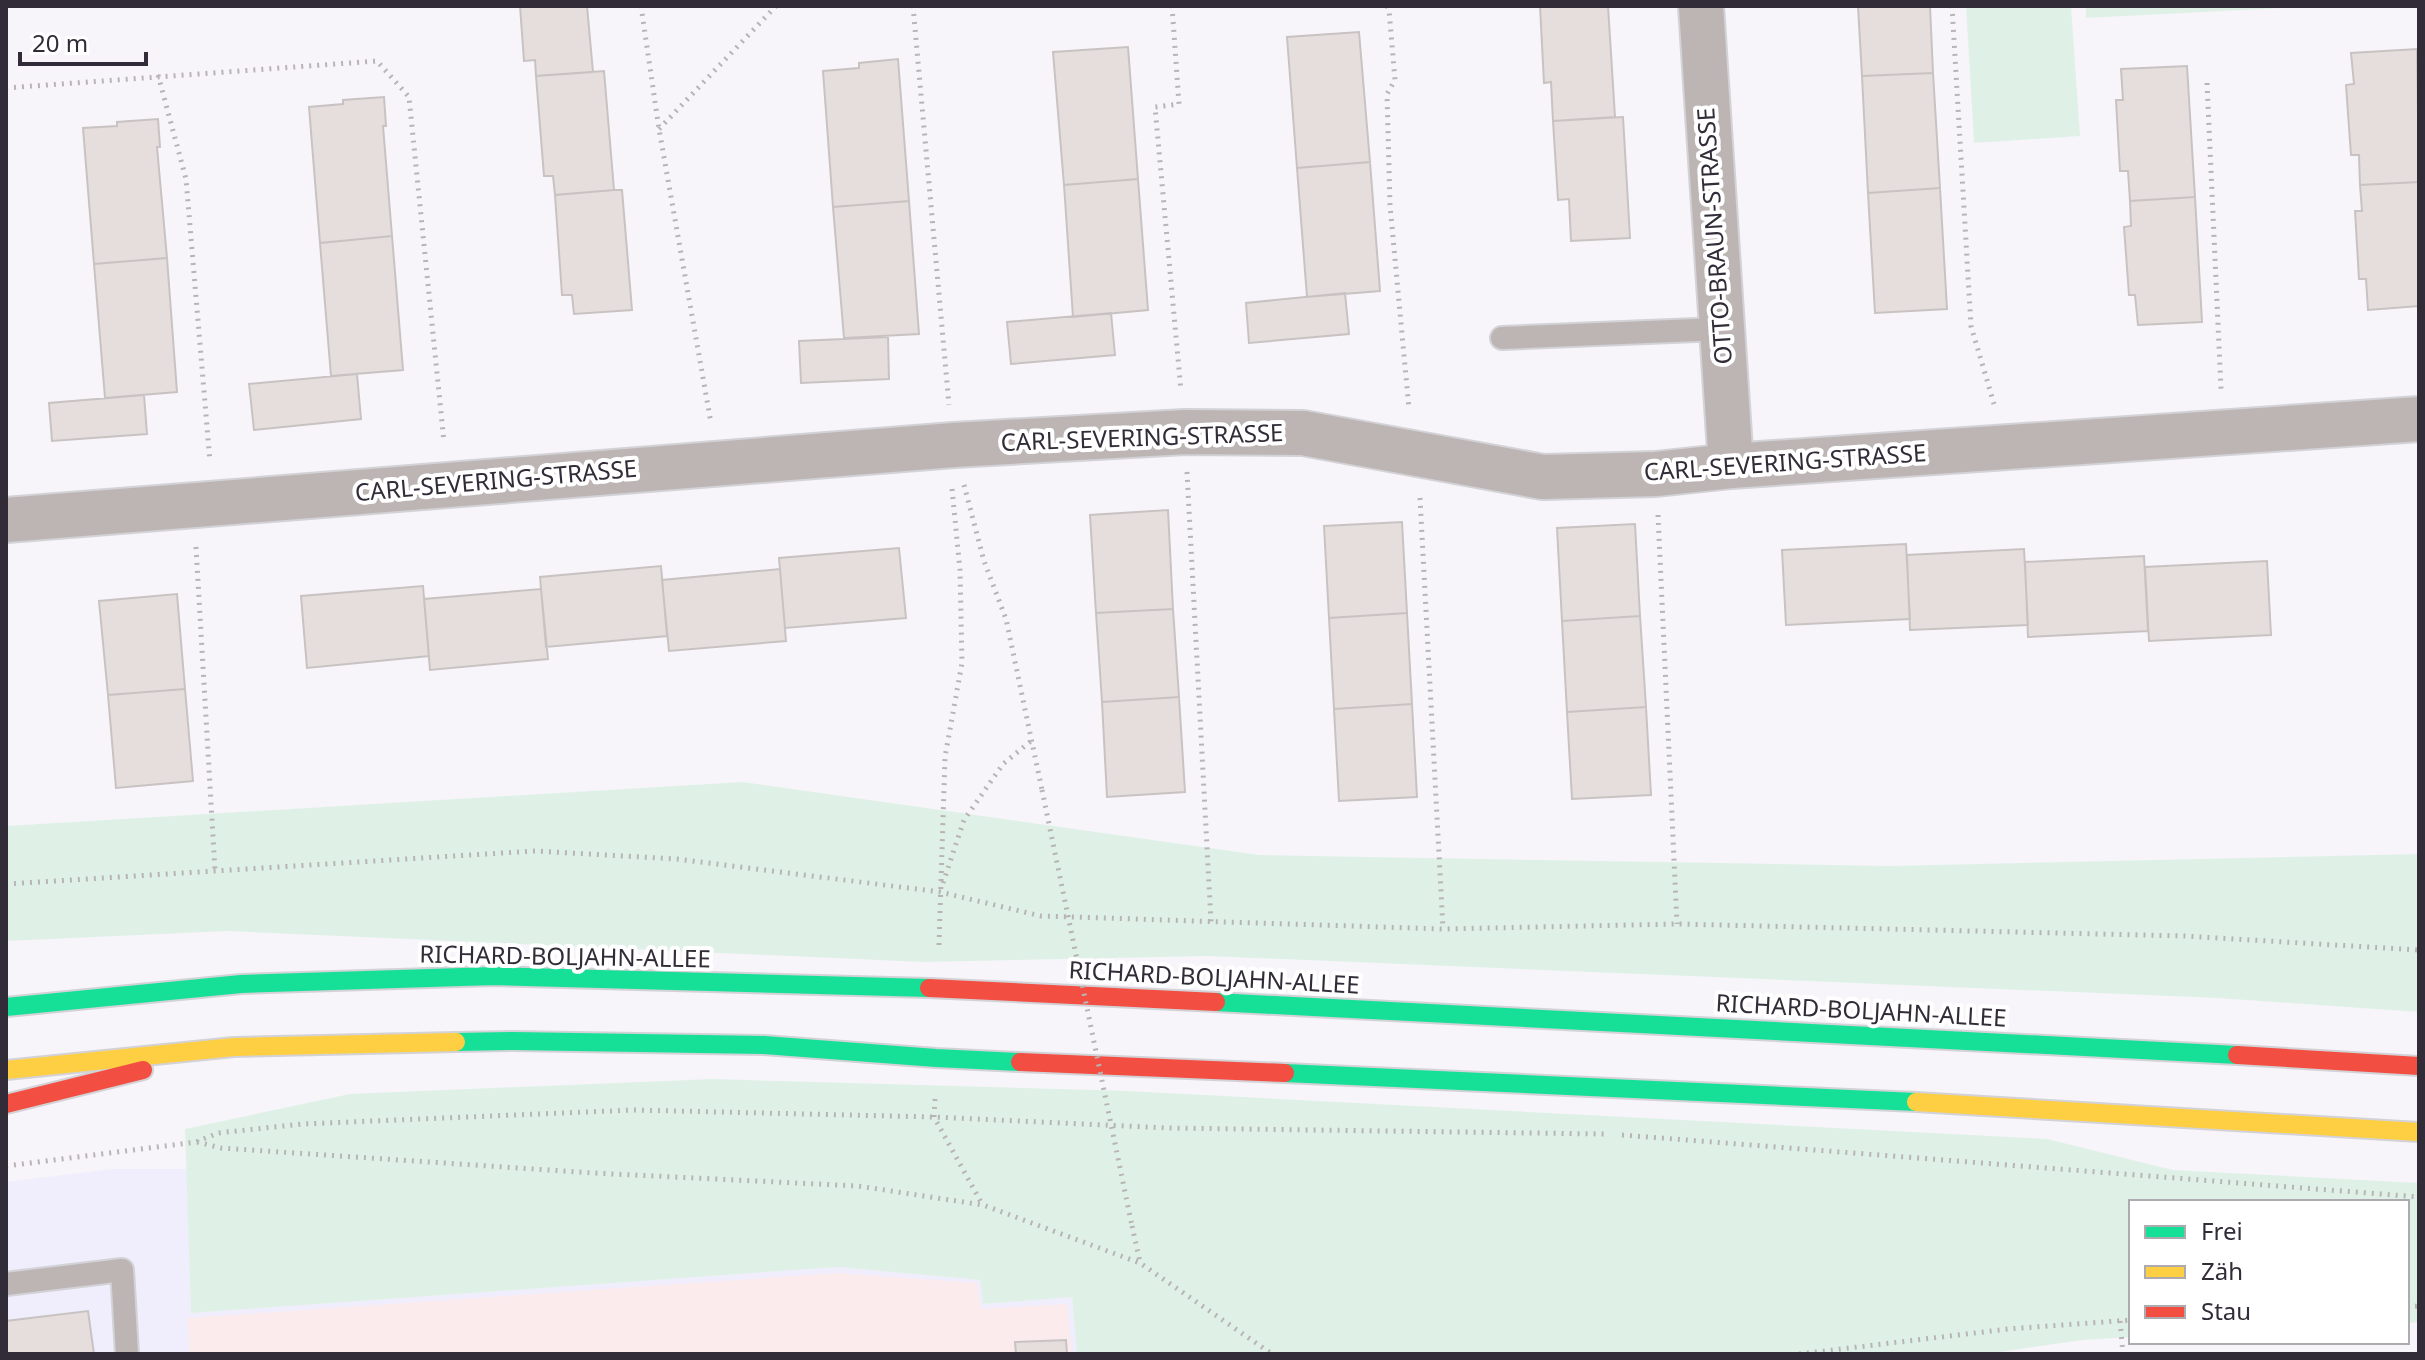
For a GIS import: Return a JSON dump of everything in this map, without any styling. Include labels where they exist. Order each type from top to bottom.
[{"type":"main road","name":"RICHARD-BOLJAHN-ALLEE","points":[[6,1007],[241,984],[494,976],[938,988],[2419,1066]]},
{"type":"main road","points":[[6,1070],[234,1047],[513,1041],[764,1045],[936,1058],[1855,1098],[2419,1132]]},
{"type":"main road","points":[[6,1104],[234,1047]]},
{"type":"street","name":"OTTO-BRAUN-STRASSE","points":[[1701,6],[1731,466]]},
{"type":"street","name":"CARL-SEVERING-STRASSE","points":[[6,520],[954,445],[1185,432],[1303,433],[1543,477],[1656,474],[1731,466],[2419,419]]},
{"type":"lane","points":[[1502,338],[1721,329]]},
{"type":"lane","points":[[6,1284],[122,1270],[127,1354]]},
{"type":"path","points":[[641,6],[659,129],[718,463]]},
{"type":"path","points":[[659,129],[776,6]]},
{"type":"path","points":[[913,6],[943,361],[954,445],[984,561],[1006,619],[1140,1263]]},
{"type":"path","points":[[1172,6],[1179,104],[1155,107],[1185,432],[1211,922]]},
{"type":"path","points":[[1387,6],[1395,80],[1387,94],[1390,205],[1413,454],[1421,506],[1443,929]]},
{"type":"path","points":[[1952,6],[1971,326],[2006,447]]},
{"type":"path","points":[[6,88],[377,61],[409,97],[448,484]]},
{"type":"path","points":[[158,75],[186,179],[210,463],[195,549],[215,871]]},
{"type":"path","points":[[2207,83],[2223,434]]},
{"type":"path","points":[[940,892],[945,757],[962,663],[960,570],[952,487],[954,445]]},
{"type":"path","points":[[1656,474],[1677,924]]},
{"type":"path","points":[[940,892],[964,820],[1003,764],[1031,741]]},
{"type":"path","points":[[6,884],[535,851],[677,859],[940,892],[1041,916],[1443,929],[1677,924],[2184,936],[2419,950]]},
{"type":"path","points":[[6,1166],[196,1142],[218,1133],[302,1124],[633,1110],[934,1117],[1168,1128],[1614,1134],[2419,1197]]},
{"type":"path","points":[[934,1117],[983,1205]]},
{"type":"path","points":[[196,1142],[221,1148],[593,1173],[858,1186],[983,1205],[1140,1263],[1272,1354]]},
{"type":"path","points":[[1799,1354],[1900,1340],[2129,1320]]},
{"type":"path","points":[[2120,1321],[2123,1354]]},
{"type":"shaded area","points":[[113,1169],[187,1169],[191,1313],[837,1267],[981,1280],[983,1304],[1072,1297],[1077,1354],[6,1354],[6,1182]]},
{"type":"shaded area","points":[[836,1273],[977,1283],[981,1309],[1067,1304],[1072,1354],[189,1354],[188,1318]]},
{"type":"green space","points":[[1966,6],[2071,6],[2080,136],[1974,143]]},
{"type":"green space","points":[[2086,6],[2325,6],[2086,18]]},
{"type":"green space","points":[[742,782],[1259,855],[1889,866],[2419,854],[2419,1012],[2217,998],[1208,956],[923,962],[228,931],[6,941],[6,826]]},
{"type":"green space","points":[[712,1079],[1128,1091],[2047,1139],[2173,1170],[2419,1183],[2419,1322],[2409,1323],[2409,1200],[2129,1200],[2129,1337],[2082,1340],[1986,1354],[1077,1354],[1072,1297],[983,1304],[980,1280],[837,1267],[191,1313],[185,1129],[350,1094]]},
{"type":"building","points":[[520,6],[587,6],[593,72],[536,76],[535,60],[524,61]]},
{"type":"building","points":[[1540,6],[1608,6],[1615,117],[1553,121],[1551,82],[1544,83]]},
{"type":"building","points":[[1858,6],[1930,6],[1933,73],[1862,76]]},
{"type":"building","points":[[1359,32],[1370,162],[1297,168],[1287,37]]},
{"type":"building","points":[[1128,47],[1138,179],[1064,185],[1053,52]]},
{"type":"building","points":[[2417,49],[2419,182],[2360,185],[2359,155],[2351,155],[2346,85],[2354,84],[2351,53]]},
{"type":"building","points":[[898,59],[909,201],[833,207],[823,71],[859,68],[859,63]]},
{"type":"building","points":[[2187,66],[2195,197],[2130,201],[2128,171],[2120,171],[2116,100],[2123,100],[2121,69]]},
{"type":"building","points":[[604,71],[614,190],[555,195],[553,176],[544,176],[536,76]]},
{"type":"building","points":[[1933,73],[1940,188],[1868,193],[1862,76]]},
{"type":"building","points":[[384,97],[386,126],[383,126],[392,236],[320,243],[309,107],[343,104],[343,100]]},
{"type":"building","points":[[1623,117],[1630,238],[1571,241],[1569,199],[1558,200],[1553,121]]},
{"type":"building","points":[[158,119],[160,147],[157,147],[167,258],[94,264],[83,128]]},
{"type":"building","points":[[1370,162],[1380,291],[1307,297],[1297,168]]},
{"type":"building","points":[[1138,179],[1148,310],[1073,317],[1064,185]]},
{"type":"building","points":[[2419,182],[2419,306],[2368,310],[2366,279],[2359,279],[2355,211],[2362,211],[2360,185]]},
{"type":"building","points":[[1940,188],[1947,309],[1875,313],[1868,193]]},
{"type":"building","points":[[622,190],[632,310],[574,314],[572,295],[562,295],[555,195]]},
{"type":"building","points":[[2195,197],[2202,322],[2138,325],[2135,295],[2129,295],[2124,227],[2131,226],[2130,201]]},
{"type":"building","points":[[909,201],[919,334],[844,338],[833,207]]},
{"type":"building","points":[[392,236],[403,370],[331,376],[320,243]]},
{"type":"building","points":[[167,258],[177,392],[105,398],[94,264]]},
{"type":"building","points":[[1345,293],[1349,334],[1249,343],[1246,303]]},
{"type":"building","points":[[1111,313],[1115,355],[1011,364],[1007,322]]},
{"type":"building","points":[[888,337],[889,379],[801,383],[799,341]]},
{"type":"building","points":[[357,374],[361,419],[254,430],[249,384]]},
{"type":"building","points":[[144,395],[147,434],[52,441],[49,403]]},
{"type":"building","points":[[1168,510],[1173,609],[1096,613],[1090,515]]},
{"type":"building","points":[[1402,522],[1407,613],[1329,618],[1324,526]]},
{"type":"building","points":[[1635,524],[1640,616],[1562,621],[1557,528]]},
{"type":"building","points":[[1906,544],[1910,619],[1786,625],[1782,550]]},
{"type":"building","points":[[899,548],[906,618],[785,628],[779,558]]},
{"type":"building","points":[[2024,549],[2028,625],[1910,630],[1907,555]]},
{"type":"building","points":[[2144,556],[2148,631],[2028,637],[2025,562]]},
{"type":"building","points":[[2267,561],[2271,635],[2149,641],[2145,567]]},
{"type":"building","points":[[661,566],[667,636],[546,647],[540,577]]},
{"type":"building","points":[[780,569],[786,641],[669,651],[662,580]]},
{"type":"building","points":[[423,586],[429,656],[307,668],[301,596]]},
{"type":"building","points":[[541,589],[548,659],[430,670],[424,599]]},
{"type":"building","points":[[177,594],[185,689],[108,695],[99,601]]},
{"type":"building","points":[[1173,609],[1179,697],[1102,702],[1096,613]]},
{"type":"building","points":[[1407,613],[1412,704],[1334,709],[1329,618]]},
{"type":"building","points":[[1640,616],[1646,707],[1567,712],[1562,621]]},
{"type":"building","points":[[185,689],[193,781],[116,788],[108,695]]},
{"type":"building","points":[[1179,697],[1185,792],[1107,797],[1102,702]]},
{"type":"building","points":[[1412,704],[1417,797],[1339,801],[1334,709]]},
{"type":"building","points":[[1646,707],[1651,795],[1572,799],[1567,712]]},
{"type":"building","points":[[88,1311],[94,1354],[6,1354],[6,1321]]},
{"type":"building","points":[[1066,1340],[1067,1354],[1016,1354],[1015,1342]]},
{"type":"traffic: fast","points":[[6,1007],[241,984],[494,976],[929,988]]},
{"type":"traffic: fast","points":[[1216,1002],[2237,1055]]},
{"type":"traffic: fast","points":[[456,1042],[764,1045],[1020,1062]]},
{"type":"traffic: fast","points":[[1285,1073],[1916,1102]]},
{"type":"traffic: slow","points":[[6,1070],[234,1047],[456,1042]]},
{"type":"traffic: slow","points":[[1916,1102],[2419,1132]]},
{"type":"traffic: jam","points":[[929,988],[1216,1002]]},
{"type":"traffic: jam","points":[[2237,1055],[2419,1066]]},
{"type":"traffic: jam","points":[[1020,1062],[1285,1073]]},
{"type":"traffic: jam","points":[[6,1104],[143,1070]]}]
